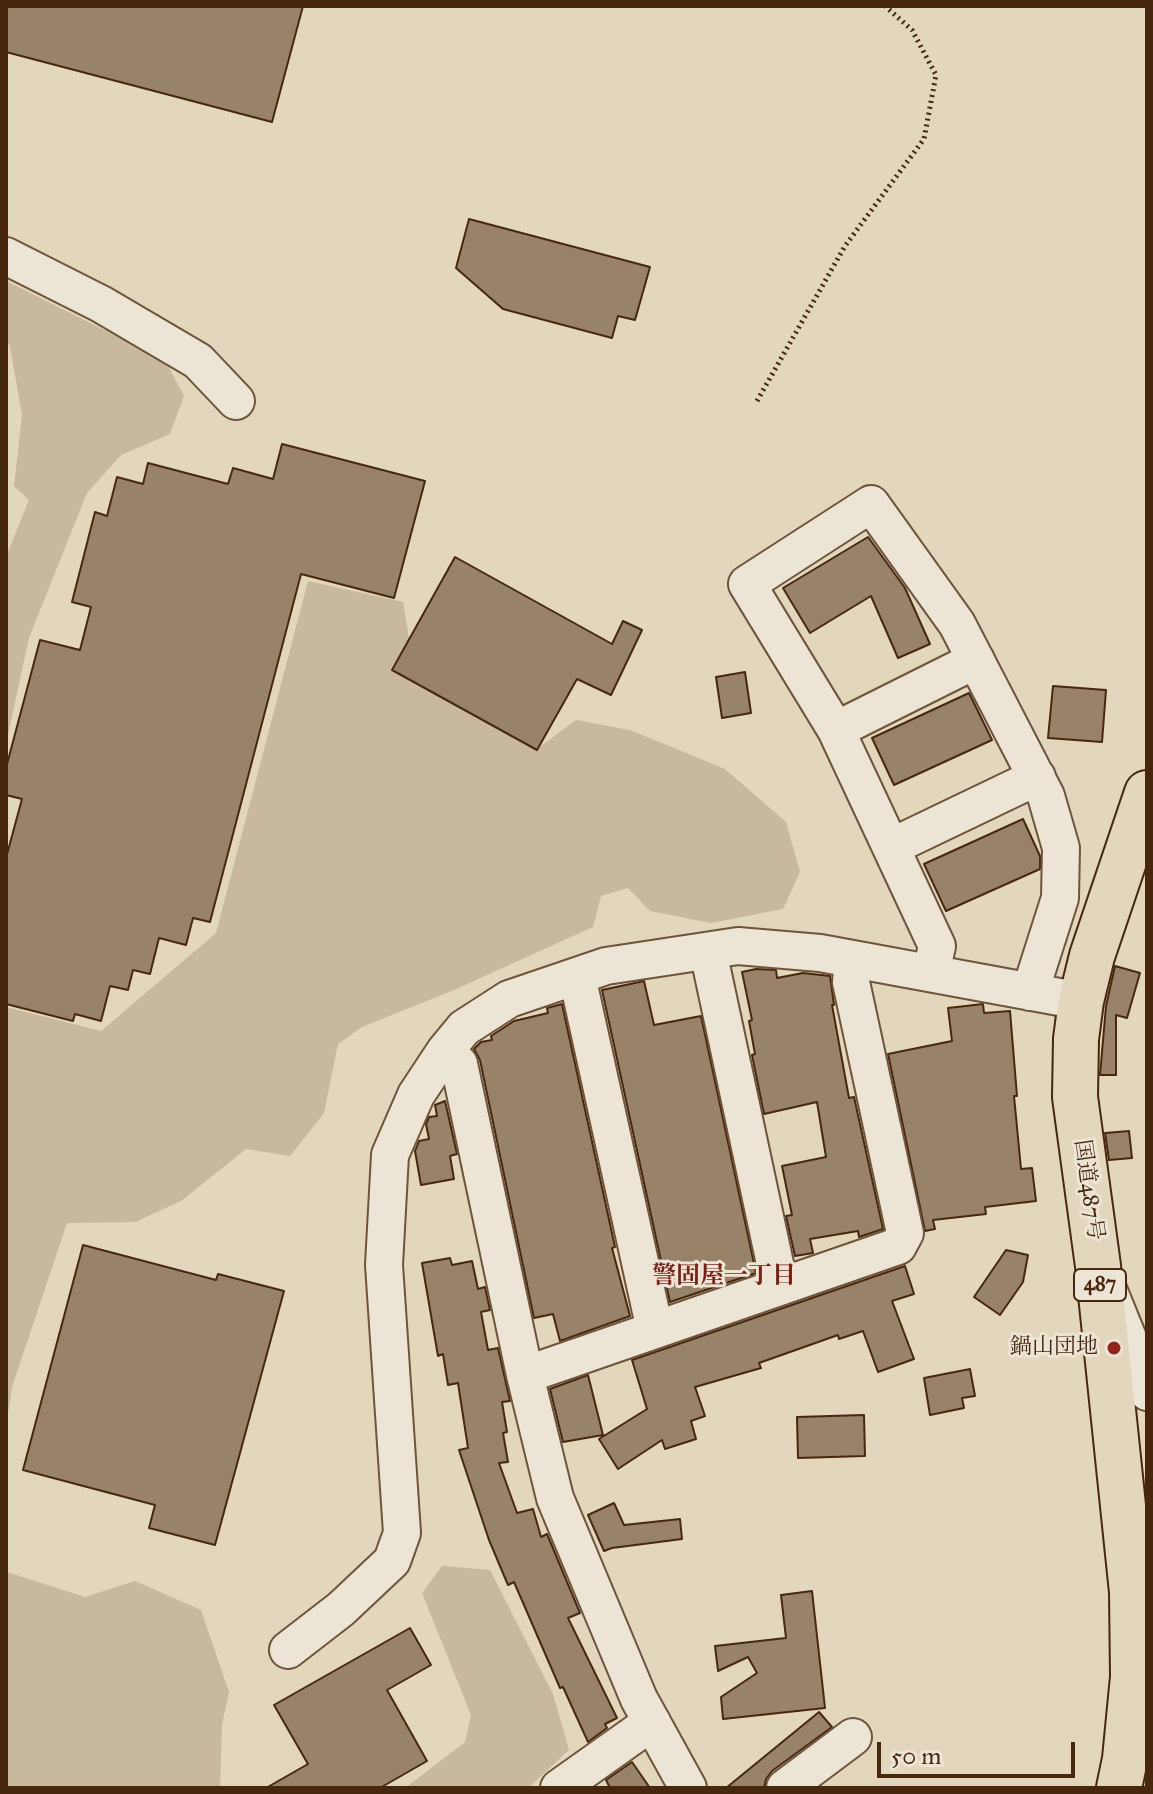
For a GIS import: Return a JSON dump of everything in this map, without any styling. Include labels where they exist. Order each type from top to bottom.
[{"type":"highway","name":"国道487号","points":[[1119,1788],[1133,1677],[1132,1592],[1098,1266],[1075,1097],[1076,1039],[1092,956],[1147,793]]},
{"type":"street","points":[[6,256],[101,304],[198,361],[236,401]]},
{"type":"street","points":[[931,973],[937,946],[836,730],[747,584],[871,504],[957,624],[1046,796],[1061,848],[1060,898],[1030,992]]},
{"type":"street","points":[[836,730],[976,660]]},
{"type":"street","points":[[891,847],[1037,777]]},
{"type":"street","points":[[288,1650],[341,1609],[392,1561],[402,1533],[384,1265],[390,1155],[416,1095],[464,1028],[509,999],[606,966],[738,946],[820,953],[1081,1001]]},
{"type":"street","points":[[708,951],[780,1287]]},
{"type":"street","points":[[525,1375],[898,1246],[905,1233],[851,982],[853,959]]},
{"type":"street","points":[[577,976],[655,1330]]},
{"type":"street","points":[[445,1051],[459,1064],[525,1375],[555,1498],[639,1699],[688,1788]]},
{"type":"street","points":[[1098,1266],[1147,1392]]},
{"type":"street","points":[[559,1788],[652,1722]]},
{"type":"street","points":[[785,1788],[853,1737]]},
{"type":"path","points":[[757,401],[845,246],[924,139],[936,75],[912,30],[885,6]]},
{"type":"shaded area","points":[[6,281],[165,360],[184,396],[170,434],[121,455],[87,493],[29,638],[6,744],[6,557],[29,500],[14,486],[22,415],[6,339]]},
{"type":"shaded area","points":[[308,581],[403,602],[417,685],[538,748],[576,720],[630,730],[725,769],[786,822],[800,872],[783,909],[711,923],[650,911],[628,888],[601,896],[593,927],[454,990],[362,1027],[338,1044],[324,1113],[290,1156],[246,1149],[181,1201],[135,1222],[67,1223],[12,1387],[6,1427],[6,1007],[101,1031],[216,933]]},
{"type":"shaded area","points":[[6,1554],[7,1572],[85,1597],[135,1581],[201,1610],[229,1692],[222,1725],[220,1788],[6,1788]]},
{"type":"shaded area","points":[[442,1566],[490,1570],[553,1694],[569,1750],[528,1788],[405,1788],[465,1742],[471,1715],[422,1593]]},
{"type":"building","points":[[6,6],[303,6],[272,122],[6,52]]},
{"type":"building","points":[[469,219],[650,267],[635,320],[618,316],[612,338],[503,309],[456,268]]},
{"type":"building","points":[[282,444],[425,481],[394,598],[301,574],[210,922],[193,918],[186,945],[159,938],[150,974],[133,970],[128,990],[110,986],[101,1021],[75,1014],[73,1021],[6,1004],[6,858],[22,799],[6,795],[6,768],[40,640],[80,650],[91,607],[72,602],[95,512],[107,516],[117,477],[143,484],[148,463],[228,484],[233,468],[273,479]]},
{"type":"building","points":[[868,537],[905,588],[930,644],[898,658],[871,596],[810,633],[783,588]]},
{"type":"building","points":[[455,557],[612,644],[623,621],[642,630],[611,695],[577,679],[537,750],[392,670]]},
{"type":"building","points":[[745,672],[751,713],[722,718],[716,677]]},
{"type":"building","points":[[1053,686],[1106,690],[1102,742],[1048,738]]},
{"type":"building","points":[[969,693],[992,740],[894,785],[872,738]]},
{"type":"building","points":[[1023,819],[1040,856],[1040,869],[946,911],[924,864]]},
{"type":"building","points":[[1115,966],[1140,973],[1127,1018],[1116,1015],[1116,1075],[1100,1075],[1106,1006]]},
{"type":"building","points":[[776,970],[777,978],[803,973],[830,976],[832,1005],[849,1098],[854,1097],[883,1229],[859,1237],[858,1231],[810,1239],[813,1253],[795,1256],[786,1216],[792,1215],[782,1166],[826,1157],[817,1102],[764,1114],[752,1055],[755,1054],[749,1021],[752,1020],[742,972]]},
{"type":"building","points":[[644,981],[654,1025],[701,1016],[756,1273],[670,1302],[602,990]]},
{"type":"building","points":[[562,1004],[615,1247],[612,1248],[630,1316],[560,1341],[553,1314],[534,1318],[480,1060],[474,1049],[481,1042],[492,1040],[491,1036],[514,1021],[548,1013],[547,1008]]},
{"type":"building","points":[[983,1004],[984,1013],[1010,1011],[1021,1169],[1032,1168],[1036,1201],[985,1207],[986,1214],[933,1220],[935,1229],[925,1231],[888,1054],[952,1041],[948,1008]]},
{"type":"building","points":[[445,1101],[457,1154],[450,1156],[454,1179],[421,1185],[415,1151],[419,1141],[429,1139],[426,1124],[429,1117],[437,1116],[435,1105]]},
{"type":"building","points":[[1129,1131],[1132,1158],[1109,1160],[1105,1133]]},
{"type":"building","points":[[83,1245],[216,1280],[218,1274],[284,1291],[215,1545],[149,1528],[155,1505],[23,1470]]},
{"type":"building","points":[[1006,1250],[1028,1255],[1023,1282],[1000,1315],[974,1297]]},
{"type":"building","points":[[450,1258],[452,1265],[472,1261],[478,1289],[485,1287],[490,1310],[481,1312],[488,1350],[498,1348],[510,1401],[502,1402],[508,1462],[499,1463],[517,1513],[533,1509],[541,1537],[547,1534],[580,1613],[568,1618],[617,1718],[605,1724],[607,1728],[588,1742],[563,1687],[560,1688],[514,1582],[508,1585],[489,1540],[459,1450],[468,1448],[458,1383],[448,1385],[443,1354],[438,1356],[422,1263]]},
{"type":"building","points":[[905,1266],[914,1294],[892,1301],[914,1359],[878,1372],[863,1331],[839,1339],[838,1335],[759,1363],[761,1368],[695,1387],[705,1416],[691,1421],[696,1439],[665,1449],[662,1440],[618,1469],[599,1439],[647,1409],[632,1360]]},
{"type":"building","points":[[970,1369],[975,1396],[962,1398],[964,1408],[930,1415],[924,1378]]},
{"type":"building","points":[[588,1375],[603,1435],[563,1442],[550,1389]]},
{"type":"building","points":[[864,1415],[865,1456],[798,1458],[797,1417]]},
{"type":"building","points":[[614,1503],[624,1525],[680,1519],[682,1539],[604,1551],[588,1515]]},
{"type":"building","points":[[812,1591],[825,1708],[723,1719],[721,1697],[757,1673],[748,1657],[718,1671],[715,1646],[786,1638],[781,1595]]},
{"type":"building","points":[[410,1628],[431,1665],[387,1690],[427,1761],[380,1788],[266,1788],[308,1764],[274,1705]]},
{"type":"building","points":[[819,1712],[832,1727],[772,1771],[764,1788],[726,1788]]},
{"type":"building","points":[[632,1762],[650,1788],[610,1788],[606,1780]]},
{"type":"place","name":"鍋山団地","points":[[1114,1348]]},
{"type":"district","name":"警固屋一丁目","points":[[724,1277]]}]
